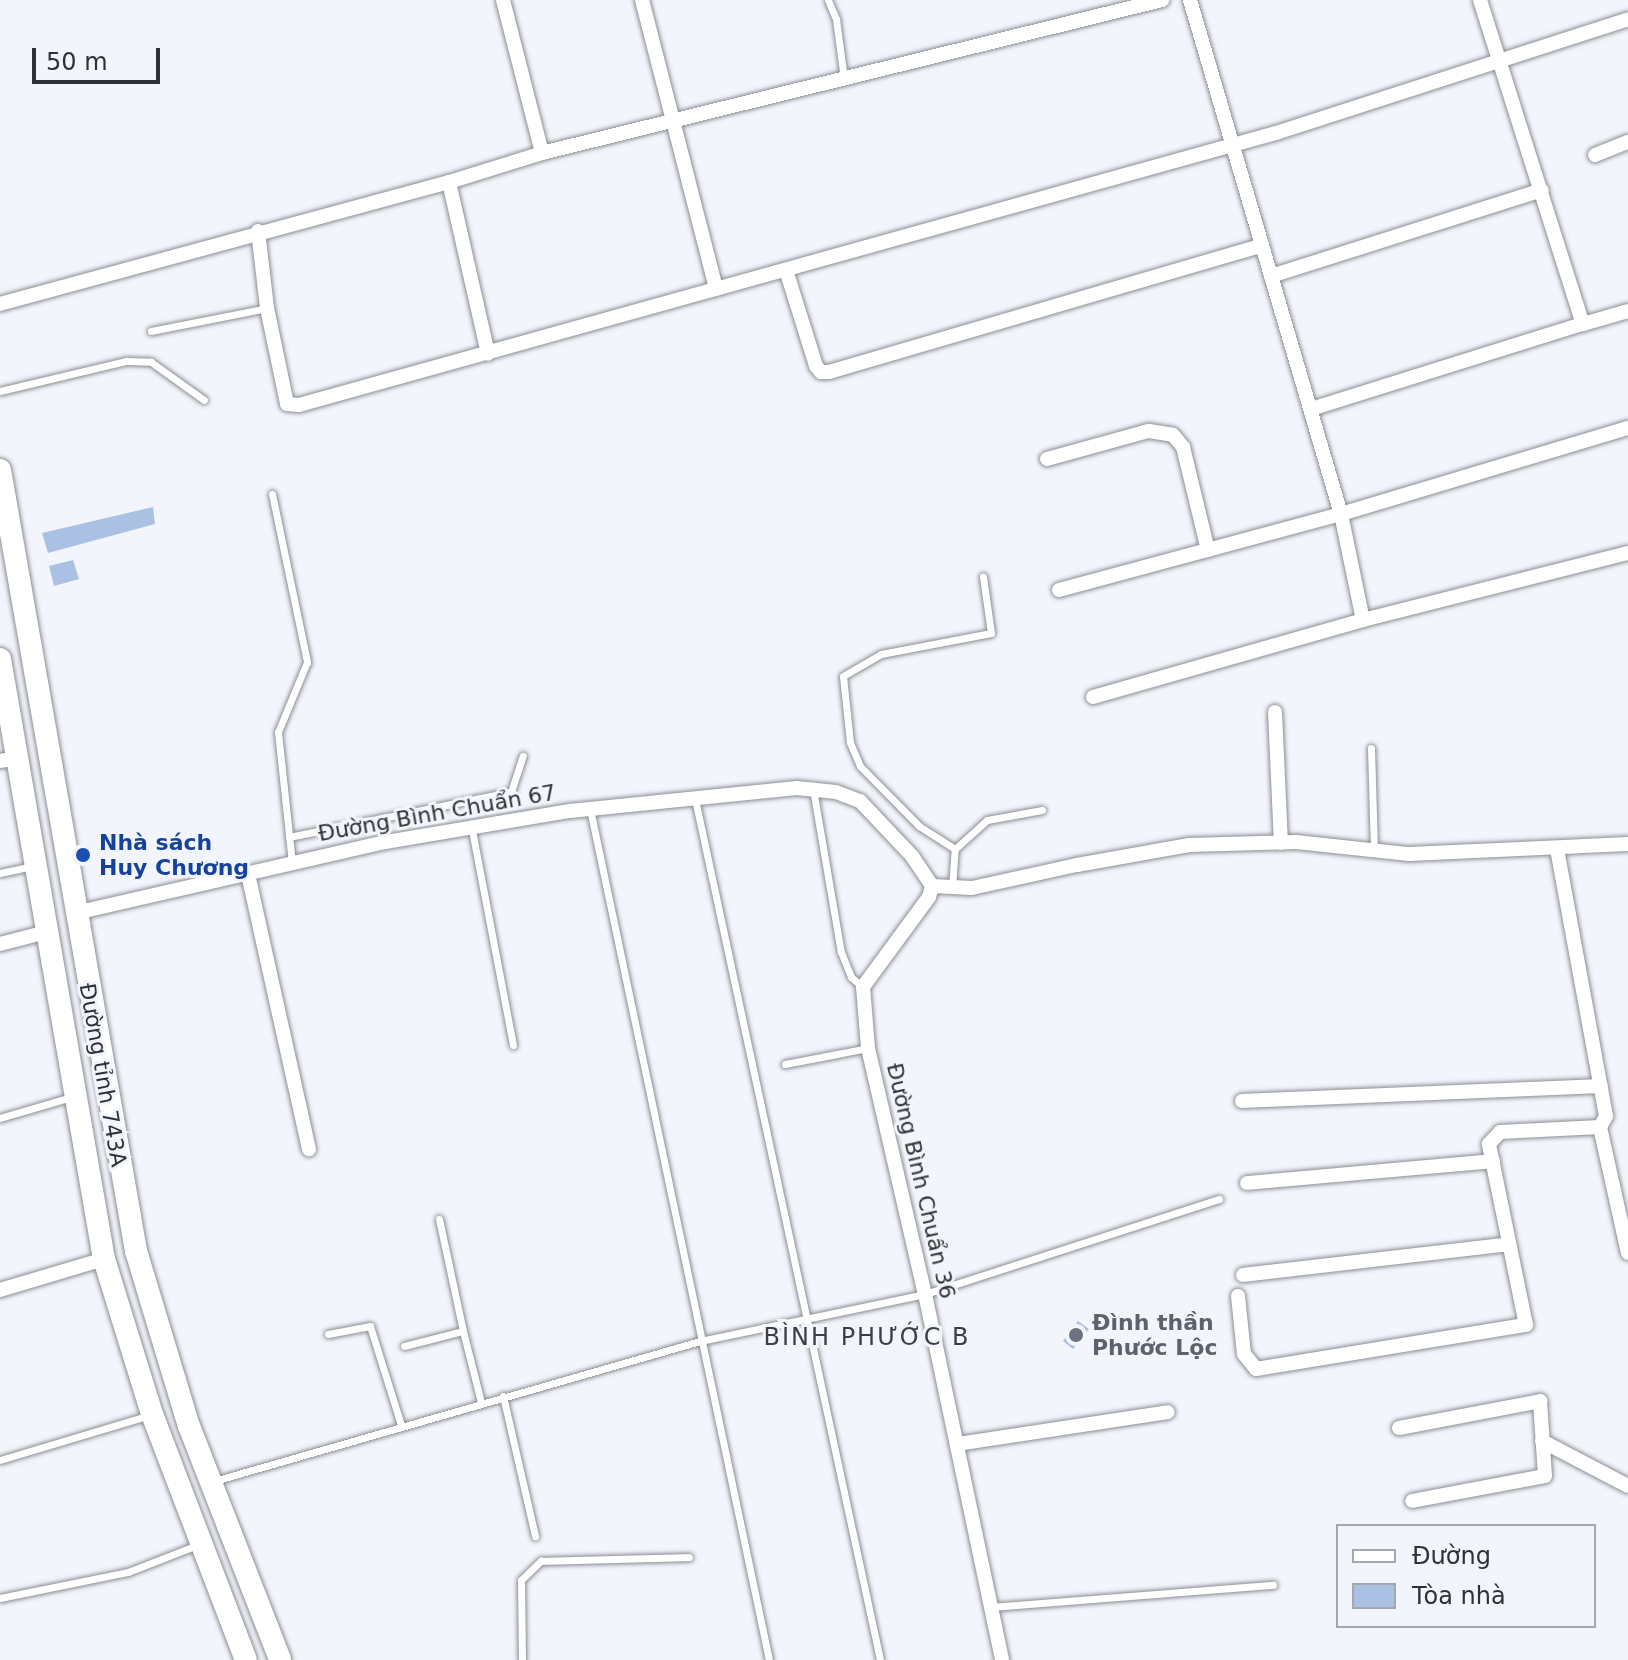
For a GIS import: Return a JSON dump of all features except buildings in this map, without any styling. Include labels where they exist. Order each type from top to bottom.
[{"type":"main road","name":"Đường tỉnh 743A","points":[[0,470],[136,1251],[165,1357],[280,1660]]},
{"type":"main road","name":"Đường tỉnh 743A","points":[[0,659],[8,760],[35,865],[104,1259],[152,1414],[246,1660]]},
{"type":"street","points":[[503,0],[542,153]]},
{"type":"street","points":[[642,0],[716,289]]},
{"type":"street","points":[[0,304],[258,231],[449,182],[542,153],[1162,0]]},
{"type":"street","points":[[1190,0],[1341,514],[1363,620]]},
{"type":"street","points":[[1480,0],[1583,324]]},
{"type":"street","points":[[258,231],[267,308],[287,404],[299,405],[1233,145],[1628,19]]},
{"type":"street","points":[[1595,155],[1628,142]]},
{"type":"street","points":[[449,182],[488,354]]},
{"type":"street","points":[[1271,276],[1542,190]]},
{"type":"street","points":[[786,270],[816,366],[821,372],[829,372],[1261,246]]},
{"type":"street","points":[[1311,409],[1611,313],[1628,311]]},
{"type":"street","points":[[1059,590],[1341,514],[1628,428]]},
{"type":"street","points":[[1047,459],[1149,431],[1173,435],[1183,447],[1208,550]]},
{"type":"street","points":[[1093,697],[1363,620],[1628,553]]},
{"type":"street","points":[[1275,712],[1281,843]]},
{"type":"street","points":[[813,789],[860,801],[912,856],[932,886],[929,897],[863,987]]},
{"type":"street","name":"Đường Bình Chuẩn 67","points":[[75,913],[386,842],[590,809],[694,797],[813,789]]},
{"type":"street","points":[[932,886],[972,888],[1189,845],[1281,843],[1409,854],[1628,844]]},
{"type":"street","points":[[1557,849],[1606,1116],[1600,1127],[1628,1253]]},
{"type":"street","points":[[248,874],[309,1149]]},
{"type":"street","points":[[0,944],[46,932]]},
{"type":"street","name":"Đường Bình Chuẩn 36","points":[[863,987],[868,1048],[925,1294],[1002,1660]]},
{"type":"street","points":[[1242,1101],[1601,1086]]},
{"type":"street","points":[[1238,1296],[1244,1354],[1256,1369],[1526,1325],[1489,1144],[1500,1132],[1600,1127]]},
{"type":"street","points":[[1247,1183],[1493,1161]]},
{"type":"street","points":[[1243,1275],[1509,1244]]},
{"type":"street","points":[[0,1290],[104,1259]]},
{"type":"street","points":[[1399,1428],[1540,1401],[1545,1476],[1412,1501]]},
{"type":"street","points":[[957,1444],[1168,1412]]},
{"type":"street","points":[[1542,1441],[1628,1486]]},
{"type":"lane","points":[[828,0],[836,19],[844,79]]},
{"type":"lane","points":[[151,331],[267,308]]},
{"type":"lane","points":[[0,391],[126,361],[151,362],[204,400]]},
{"type":"lane","points":[[272,494],[307,662],[278,732],[292,863]]},
{"type":"lane","points":[[955,849],[919,826],[860,766],[850,742],[843,676],[881,654],[991,633],[983,577]]},
{"type":"lane","points":[[1371,748],[1374,850]]},
{"type":"lane","points":[[289,837],[511,792],[523,756]]},
{"type":"lane","points":[[813,789],[841,952],[851,977],[863,987]]},
{"type":"lane","points":[[694,797],[880,1660]]},
{"type":"lane","points":[[590,809],[769,1660]]},
{"type":"lane","points":[[952,888],[955,849],[987,820],[1042,810]]},
{"type":"lane","points":[[472,830],[513,1045]]},
{"type":"lane","points":[[0,873],[35,865]]},
{"type":"lane","points":[[785,1064],[868,1048]]},
{"type":"lane","points":[[0,1118],[74,1096]]},
{"type":"lane","points":[[212,1482],[700,1341],[925,1294],[1219,1199]]},
{"type":"lane","points":[[439,1219],[481,1402]]},
{"type":"lane","points":[[328,1334],[370,1326],[401,1425]]},
{"type":"lane","points":[[404,1346],[463,1331]]},
{"type":"lane","points":[[503,1396],[535,1536]]},
{"type":"lane","points":[[0,1460],[152,1414]]},
{"type":"lane","points":[[0,1598],[128,1572],[202,1543]]},
{"type":"lane","points":[[522,1660],[521,1580],[541,1561],[689,1557]]},
{"type":"lane","points":[[991,1607],[1273,1585]]},
{"type":"place","name":"Nhà sách Huy Chương","points":[[83,855]]},
{"type":"place","name":"Đình thần Phước Lộc","points":[[1076,1335]]},
{"type":"district","name":"BÌNH PHƯỚC B","points":[[867,1338]]}]
